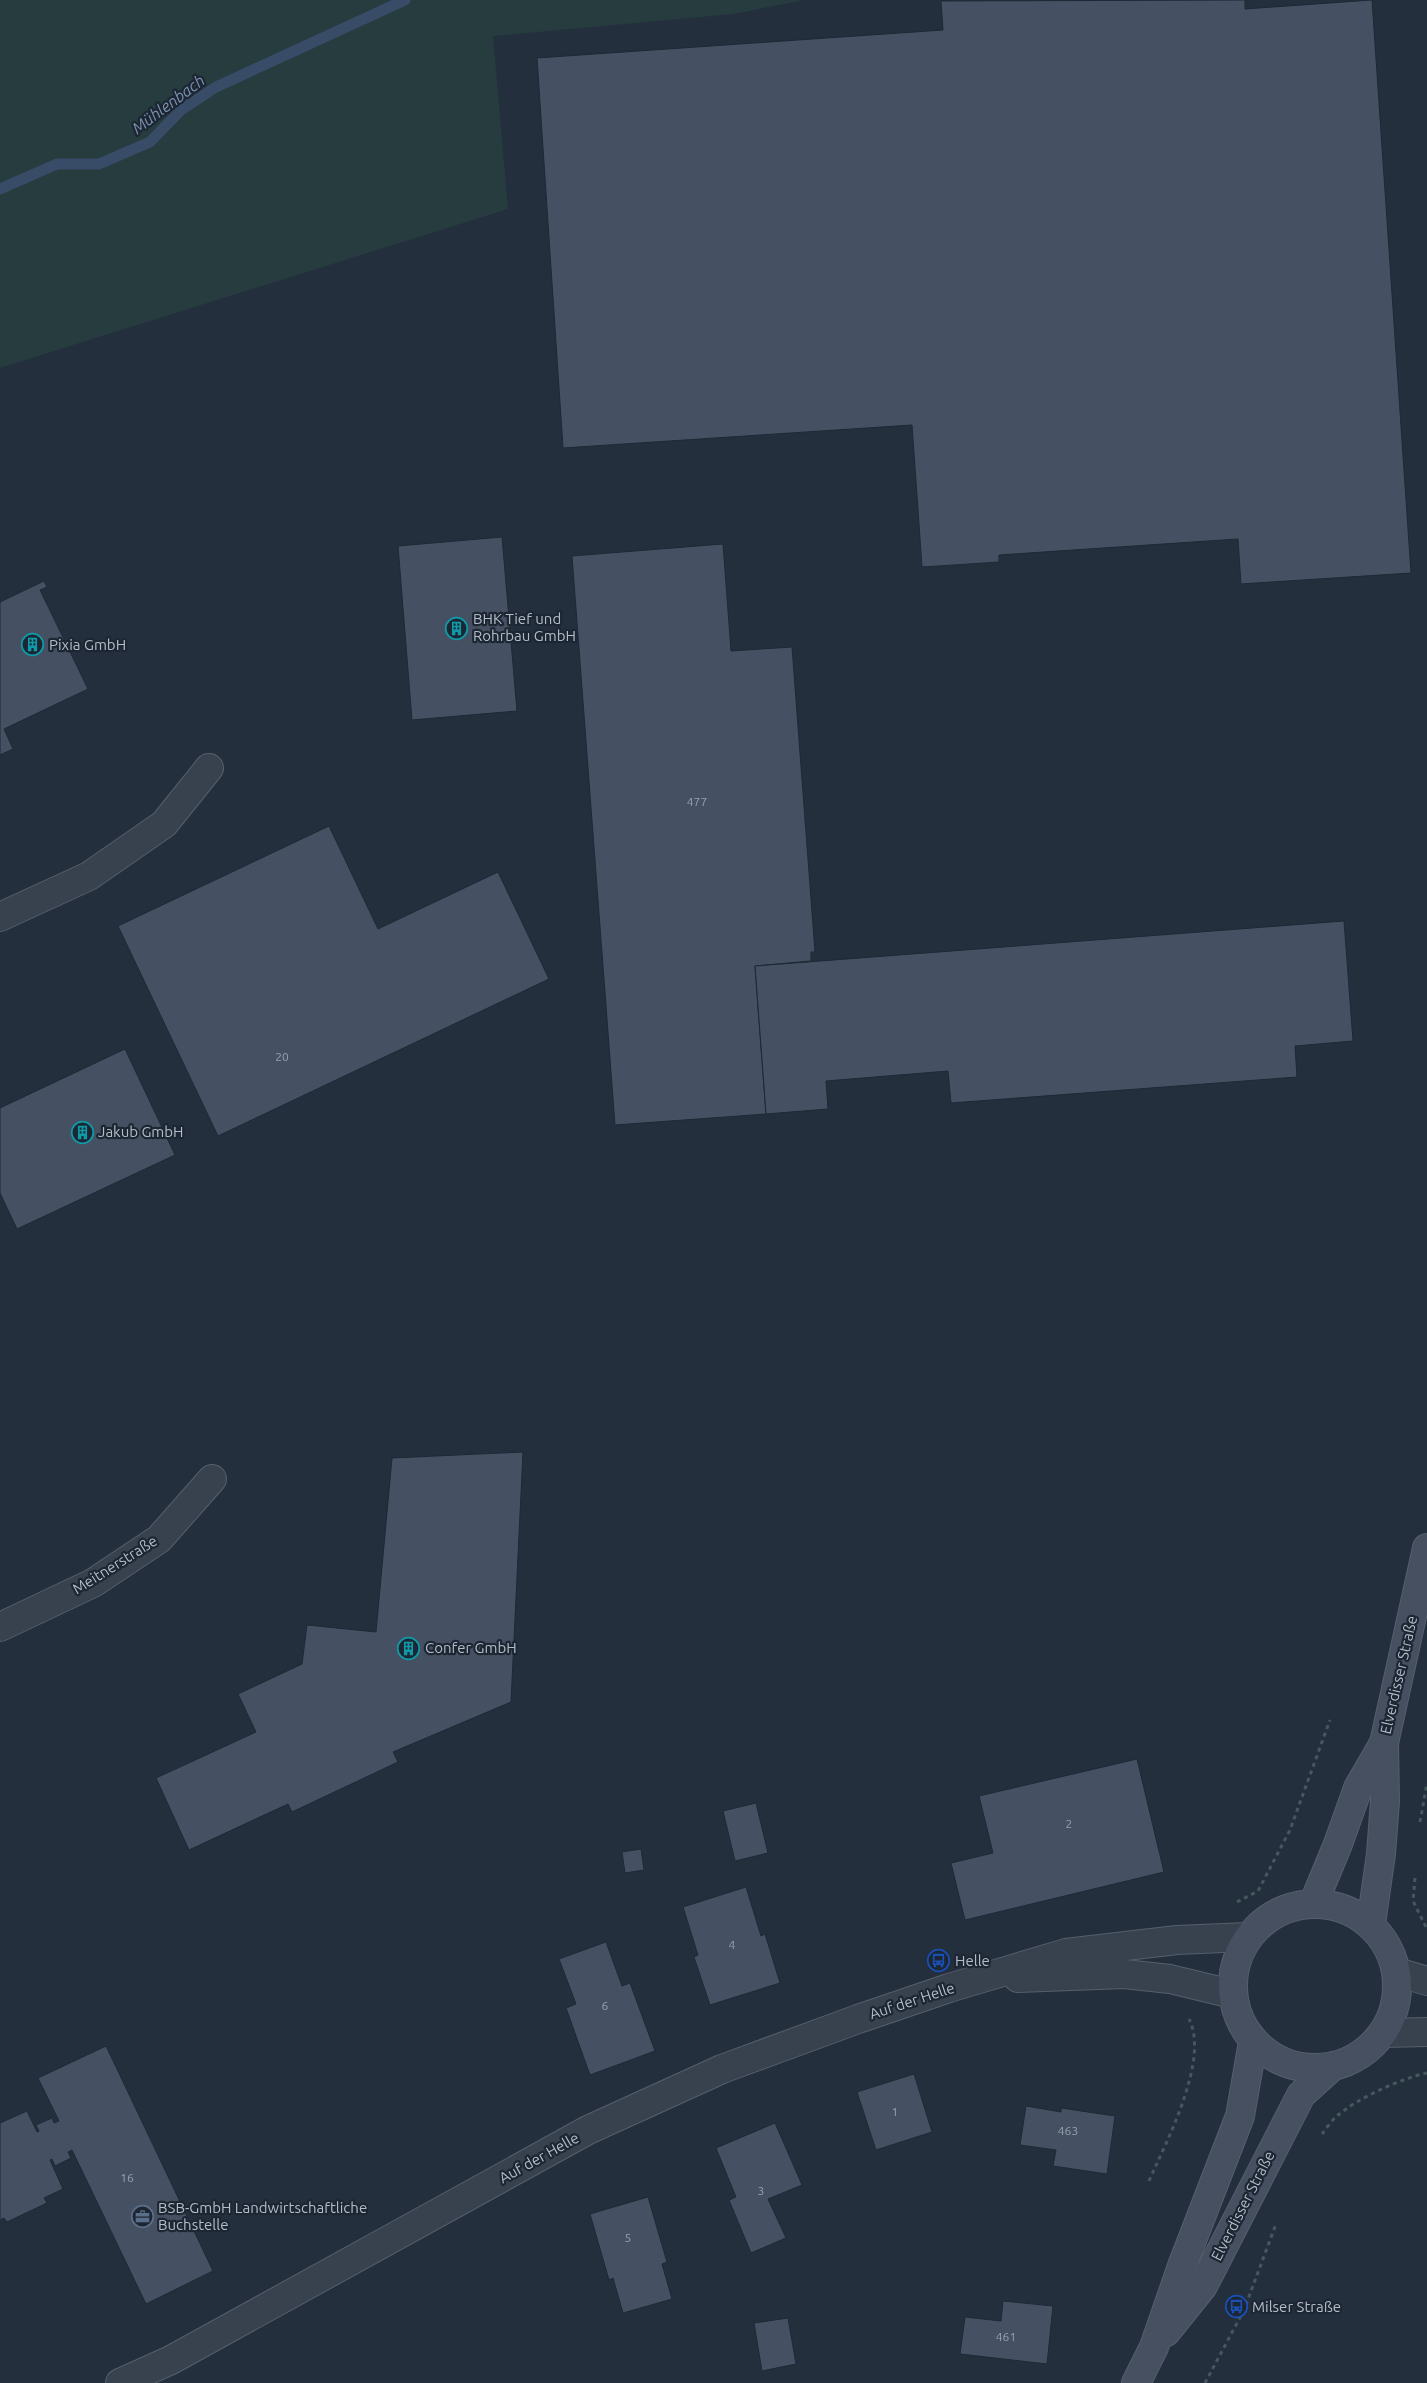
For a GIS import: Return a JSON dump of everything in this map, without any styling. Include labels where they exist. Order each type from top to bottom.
[{"type":"main road","name":"Elverdisser Straße","points":[[1371,1924],[1381,1854],[1385,1801],[1384,1743],[1427,1548]]},
{"type":"main road","name":"Elverdisser Straße","points":[[1314,1902],[1338,1844],[1358,1788],[1384,1743]]},
{"type":"main road","points":[[1314,1902],[1344,1908],[1371,1924],[1388,1945],[1397,1972],[1396,2004],[1383,2033],[1361,2055],[1333,2066],[1304,2068],[1276,2059],[1253,2042],[1239,2019],[1232,1994],[1235,1964],[1247,1937],[1265,1919],[1288,1907],[1314,1902]]},
{"type":"main road","name":"Elverdisser Straße","points":[[1136,2383],[1154,2347],[1182,2266],[1240,2116],[1253,2042]]},
{"type":"main road","name":"Elverdisser Straße","points":[[1154,2347],[1203,2286],[1301,2095],[1333,2066]]},
{"type":"street","points":[[0,917],[89,876],[164,824],[209,768]]},
{"type":"street","name":"Meitnerstraße","points":[[0,1627],[93,1583],[160,1539],[212,1479]]},
{"type":"street","name":"Auf der Helle","points":[[120,2383],[180,2356],[588,2130],[722,2070],[858,2019],[1066,1953],[1176,1940],[1247,1937]]},
{"type":"street","points":[[1397,1972],[1427,1981]]},
{"type":"street","name":"Auf der Helle","points":[[979,1980],[1124,1974],[1170,1979],[1232,1994]]},
{"type":"street","points":[[1383,2033],[1427,2032]]},
{"type":"path","points":[[1230,1905],[1258,1891],[1290,1830],[1330,1720]]},
{"type":"path","points":[[1419,1830],[1427,1783]]},
{"type":"path","points":[[1415,1876],[1413,1901],[1427,1929]]},
{"type":"path","points":[[1149,2181],[1186,2096],[1195,2056],[1194,2028],[1185,2011]]},
{"type":"path","points":[[1320,2136],[1337,2116],[1380,2090],[1410,2077],[1427,2073]]},
{"type":"path","points":[[1205,2383],[1244,2310],[1278,2218]]},
{"type":"green space","points":[[0,0],[804,0],[733,14],[493,36],[508,209],[0,368]]},
{"type":"building","points":[[1245,0],[1245,9],[1372,0],[1411,573],[1241,584],[1238,539],[999,555],[999,562],[922,567],[912,425],[563,448],[537,58],[943,30],[941,1]]},
{"type":"building","name":"BHK Tief und Rohrbau GmbH","points":[[502,537],[517,711],[412,720],[398,546]]},
{"type":"building","points":[[723,544],[731,651],[792,647],[815,952],[811,952],[811,961],[755,966],[766,1114],[615,1125],[572,556]]},
{"type":"building","name":"Pixia GmbH","points":[[44,581],[47,587],[40,590],[88,689],[4,729],[13,749],[0,755],[0,602]]},
{"type":"building","points":[[329,826],[378,929],[498,872],[549,979],[218,1136],[118,926]]},
{"type":"building","points":[[1344,921],[1353,1041],[1295,1046],[1297,1077],[951,1103],[948,1071],[826,1081],[828,1109],[766,1114],[755,966]]},
{"type":"building","name":"Jakub GmbH","points":[[125,1049],[175,1155],[17,1229],[0,1193],[0,1108]]},
{"type":"building","name":"Confer GmbH","points":[[523,1452],[511,1702],[393,1752],[398,1762],[292,1812],[288,1804],[189,1850],[156,1778],[256,1732],[238,1694],[302,1664],[307,1625],[376,1632],[392,1458]]},
{"type":"building","points":[[1137,1759],[1164,1872],[965,1920],[951,1863],[993,1853],[979,1796]]},
{"type":"building","points":[[756,1803],[768,1853],[735,1861],[723,1811]]},
{"type":"building","points":[[641,1849],[644,1870],[625,1873],[622,1852]]},
{"type":"building","points":[[746,1887],[761,1936],[765,1934],[780,1983],[710,2005],[694,1957],[698,1955],[683,1907]]},
{"type":"building","points":[[606,1942],[622,1986],[630,1983],[655,2051],[590,2075],[566,2008],[576,2004],[559,1959]]},
{"type":"building","points":[[106,2046],[213,2271],[146,2304],[72,2150],[68,2152],[71,2158],[55,2166],[52,2159],[50,2160],[63,2189],[44,2198],[47,2203],[7,2222],[4,2218],[0,2220],[0,2123],[27,2111],[37,2132],[39,2131],[36,2125],[52,2118],[54,2123],[59,2121],[38,2078]]},
{"type":"building","points":[[914,2074],[932,2132],[876,2150],[857,2092]]},
{"type":"building","points":[[1026,2106],[1061,2112],[1061,2108],[1115,2116],[1107,2174],[1053,2166],[1056,2150],[1020,2145]]},
{"type":"building","points":[[775,2123],[802,2185],[768,2199],[786,2238],[751,2253],[729,2200],[736,2197],[716,2148]]},
{"type":"building","points":[[648,2197],[667,2262],[662,2264],[672,2299],[623,2313],[613,2278],[609,2280],[590,2214]]},
{"type":"building","points":[[1003,2301],[1053,2306],[1047,2364],[960,2354],[965,2317],[1001,2321]]},
{"type":"building","points":[[788,2318],[796,2364],[762,2371],[754,2323]]},
{"type":"waterway","name":"Mühlenbach","points":[[0,189],[57,164],[99,164],[150,142],[181,110],[216,87],[405,0]]},
{"type":"place","name":"BHK Tief und Rohrbau GmbH","points":[[457,628]]},
{"type":"place","name":"Pixia GmbH","points":[[33,645]]},
{"type":"place","name":"Jakub GmbH","points":[[82,1132]]},
{"type":"place","name":"Confer GmbH","points":[[409,1648]]},
{"type":"place","name":"Helle","points":[[939,1961]]},
{"type":"place","name":"BSB-GmbH Landwirtschaftliche Buchstelle","points":[[142,2217]]},
{"type":"place","name":"Milser Straße","points":[[1236,2307]]}]
